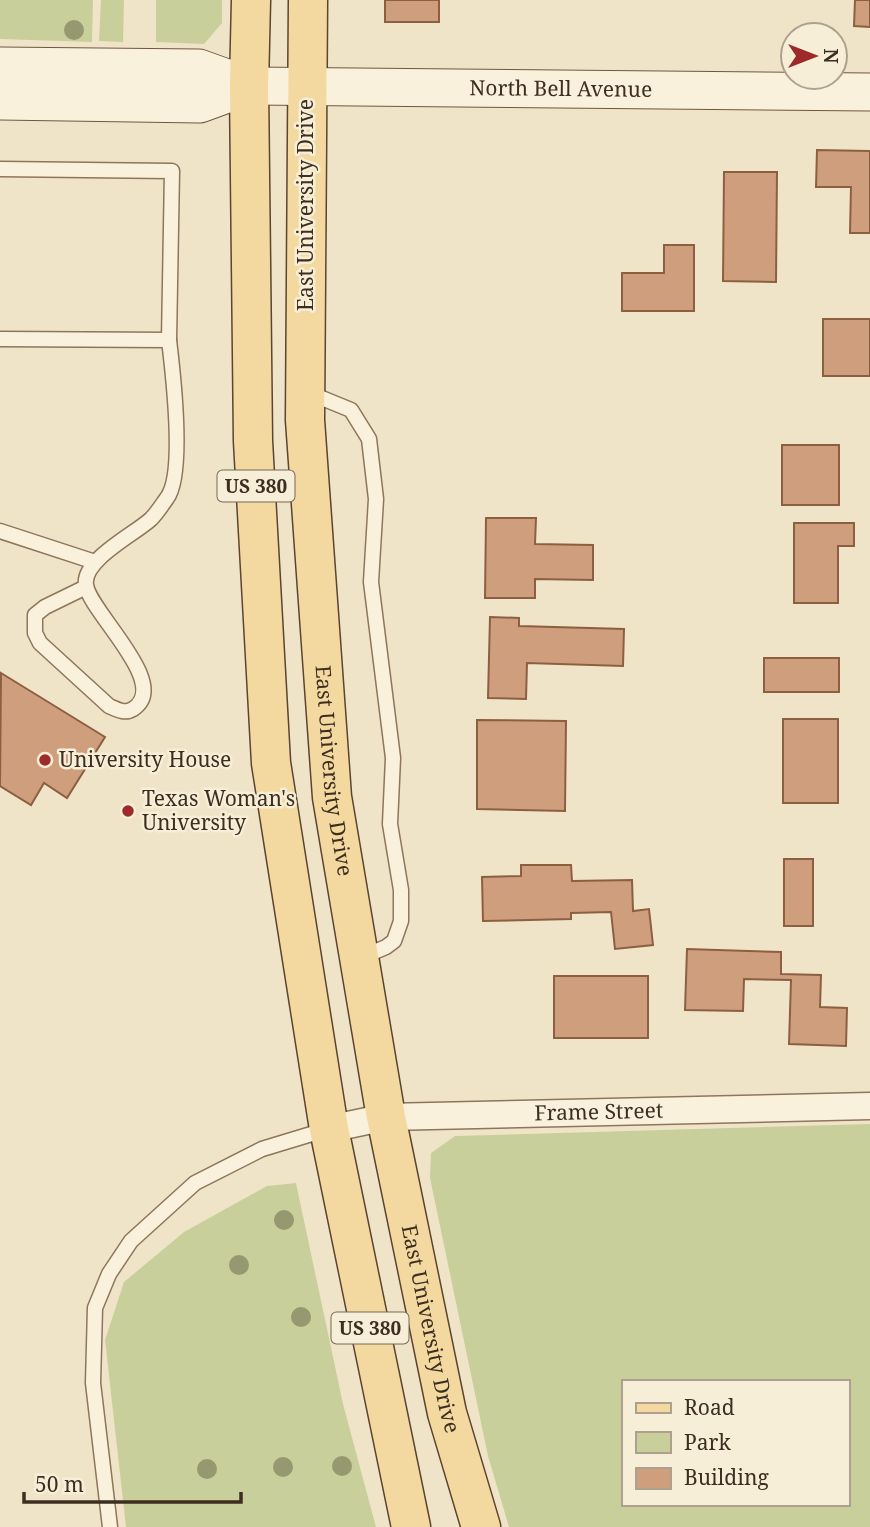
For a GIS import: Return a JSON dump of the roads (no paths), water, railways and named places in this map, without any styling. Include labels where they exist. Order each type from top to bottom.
[{"type":"main road","name":"US 380","points":[[251,0],[249,86],[253,441],[271,763],[329,1129],[411,1527]]},
{"type":"main road","name":"East University Drive","points":[[309,0],[306,433],[332,797],[386,1117],[447,1413],[481,1527]]},
{"type":"main road","name":"North Bell Avenue","points":[[0,66],[199,68],[249,86],[307,88],[870,92]]},
{"type":"main road","name":"North Bell Avenue","points":[[0,101],[200,104],[249,86]]},
{"type":"street","name":"Frame Street","points":[[329,1129],[386,1117],[870,1106]]},
{"type":"lane","points":[[0,170],[172,171],[169,340],[175,391],[175,482],[170,495],[151,518],[95,562],[86,580],[86,587],[97,609],[139,671],[144,693],[140,703],[131,711],[121,712],[109,706],[40,643],[35,633],[35,615],[45,607],[86,587]]},
{"type":"lane","points":[[0,339],[169,340]]},
{"type":"lane","points":[[305,391],[351,410],[369,439],[376,499],[372,582],[393,758],[390,824],[401,890],[401,922],[394,941],[359,958]]},
{"type":"lane","points":[[0,531],[95,562]]},
{"type":"lane","points":[[110,1527],[93,1383],[95,1308],[109,1274],[131,1241],[195,1183],[262,1149],[329,1129]]},
{"type":"place","name":"University House","points":[[45,760]]},
{"type":"place","name":"Texas Woman's University","points":[[128,811]]}]
